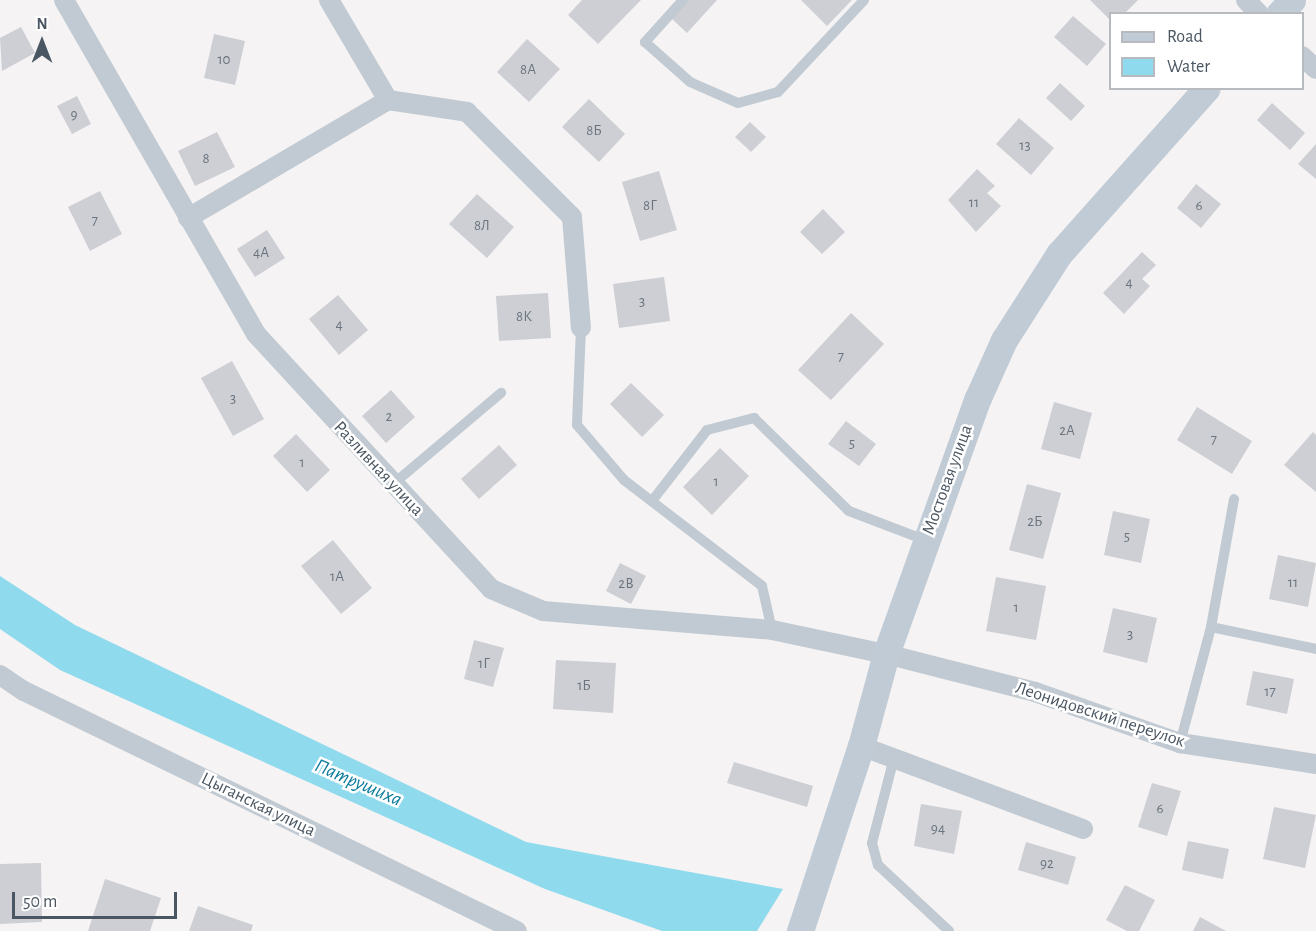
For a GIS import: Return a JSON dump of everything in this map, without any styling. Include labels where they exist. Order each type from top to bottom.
[{"type":"street","name":"Разливная улица","points":[[64,0],[256,334],[392,485],[491,589],[543,611],[772,630],[886,654]]},
{"type":"street","points":[[329,0],[388,100]]},
{"type":"street","points":[[1246,0],[1257,12]]},
{"type":"street","points":[[1281,12],[1292,0]]},
{"type":"street","points":[[1304,58],[1316,69]]},
{"type":"street","name":"Мостовая улица","points":[[800,931],[861,746],[886,654],[977,400],[1010,331],[1059,254],[1206,90]]},
{"type":"street","points":[[188,218],[388,100],[467,112],[572,217],[581,327]]},
{"type":"street","name":"Леонидовский переулок","points":[[886,654],[1035,692],[1180,743],[1316,764]]},
{"type":"street","name":"Цыганская улица","points":[[0,675],[24,691],[518,931]]},
{"type":"street","points":[[861,746],[1083,829]]},
{"type":"lane","points":[[683,0],[645,42],[690,82],[738,103],[778,92],[864,0]]},
{"type":"lane","points":[[581,327],[577,425],[624,480],[762,586],[772,630]]},
{"type":"lane","points":[[392,485],[501,393]]},
{"type":"lane","points":[[652,501],[706,430],[754,418],[849,512],[926,540]]},
{"type":"lane","points":[[1180,743],[1211,627],[1234,499]]},
{"type":"lane","points":[[1211,627],[1316,649]]},
{"type":"lane","points":[[894,758],[872,843],[878,865],[949,931]]},
{"type":"water","name":"Патрушиха","points":[[0,576],[75,625],[526,842],[783,889],[757,931],[662,931],[545,889],[60,670],[0,629]]},
{"type":"building","points":[[582,0],[641,0],[598,44],[568,15]]},
{"type":"building","points":[[688,0],[717,0],[687,33],[671,18]]},
{"type":"building","points":[[801,0],[852,0],[827,26]]},
{"type":"building","points":[[1090,0],[1138,0],[1126,12],[1109,12],[1109,19]]},
{"type":"building","points":[[1073,16],[1106,44],[1087,66],[1054,37]]},
{"type":"building","points":[[21,27],[35,53],[2,71],[0,38]]},
{"type":"building","points":[[214,34],[245,41],[235,85],[204,78]]},
{"type":"building","points":[[527,39],[560,69],[529,102],[497,72]]},
{"type":"building","points":[[1060,83],[1085,106],[1071,121],[1046,98]]},
{"type":"building","points":[[77,96],[91,124],[72,134],[57,106]]},
{"type":"building","points":[[589,99],[625,134],[599,162],[562,127]]},
{"type":"building","points":[[1272,103],[1305,133],[1290,150],[1257,120]]},
{"type":"building","points":[[1019,118],[1054,148],[1031,175],[996,144]]},
{"type":"building","points":[[750,122],[766,137],[751,152],[735,137]]},
{"type":"building","points":[[217,132],[235,167],[195,186],[178,151]]},
{"type":"building","points":[[1316,144],[1316,179],[1298,164]]},
{"type":"building","points":[[977,169],[995,186],[987,193],[1001,206],[976,232],[948,200]]},
{"type":"building","points":[[659,171],[677,230],[640,241],[622,182]]},
{"type":"building","points":[[1196,184],[1221,204],[1201,228],[1177,208]]},
{"type":"building","points":[[100,191],[122,234],[90,251],[68,207]]},
{"type":"building","points":[[477,194],[514,227],[487,258],[449,224]]},
{"type":"building","points":[[823,209],[845,232],[822,254],[800,232]]},
{"type":"building","points":[[267,230],[285,258],[255,277],[237,249]]},
{"type":"building","points":[[1142,252],[1156,265],[1142,279],[1150,286],[1124,314],[1103,293]]},
{"type":"building","points":[[664,277],[670,321],[619,328],[613,284]]},
{"type":"building","points":[[548,293],[551,338],[499,341],[496,296]]},
{"type":"building","points":[[338,295],[368,330],[339,355],[309,319]]},
{"type":"building","points":[[851,313],[884,344],[831,400],[798,370]]},
{"type":"building","points":[[232,361],[264,419],[233,436],[201,378]]},
{"type":"building","points":[[631,383],[664,415],[642,437],[610,404]]},
{"type":"building","points":[[391,390],[415,417],[386,443],[362,416]]},
{"type":"building","points":[[1054,402],[1092,413],[1080,459],[1041,449]]},
{"type":"building","points":[[1197,407],[1252,441],[1232,474],[1177,440]]},
{"type":"building","points":[[846,421],[876,444],[859,466],[828,444]]},
{"type":"building","points":[[1313,432],[1316,435],[1316,492],[1284,465]]},
{"type":"building","points":[[296,434],[330,470],[307,492],[273,456]]},
{"type":"building","points":[[499,445],[517,465],[479,499],[461,479]]},
{"type":"building","points":[[720,448],[749,476],[712,515],[683,487]]},
{"type":"building","points":[[1027,484],[1061,493],[1043,559],[1009,550]]},
{"type":"building","points":[[1113,511],[1150,519],[1141,563],[1104,555]]},
{"type":"building","points":[[333,540],[372,588],[341,614],[301,566]]},
{"type":"building","points":[[1278,555],[1316,563],[1308,607],[1269,599]]},
{"type":"building","points":[[620,563],[646,576],[631,604],[606,591]]},
{"type":"building","points":[[996,577],[1046,586],[1036,640],[986,631]]},
{"type":"building","points":[[1113,608],[1157,618],[1147,663],[1103,652]]},
{"type":"building","points":[[474,640],[504,648],[493,687],[464,679]]},
{"type":"building","points":[[556,660],[616,663],[613,713],[553,709]]},
{"type":"building","points":[[1253,671],[1294,679],[1287,714],[1246,705]]},
{"type":"building","points":[[734,762],[813,786],[807,807],[727,783]]},
{"type":"building","points":[[1152,783],[1181,791],[1167,836],[1138,827]]},
{"type":"building","points":[[921,804],[962,811],[954,854],[914,846]]},
{"type":"building","points":[[1274,807],[1316,815],[1305,868],[1263,859]]},
{"type":"building","points":[[1188,841],[1229,849],[1223,879],[1182,870]]},
{"type":"building","points":[[1026,842],[1076,857],[1068,885],[1018,870]]},
{"type":"building","points":[[41,863],[42,922],[0,924],[0,864]]},
{"type":"building","points":[[105,879],[161,898],[150,931],[88,931]]},
{"type":"building","points":[[1125,885],[1155,900],[1139,931],[1127,931],[1106,920]]},
{"type":"building","points":[[198,906],[253,925],[251,931],[189,931]]},
{"type":"building","points":[[1200,917],[1226,931],[1193,931]]}]
